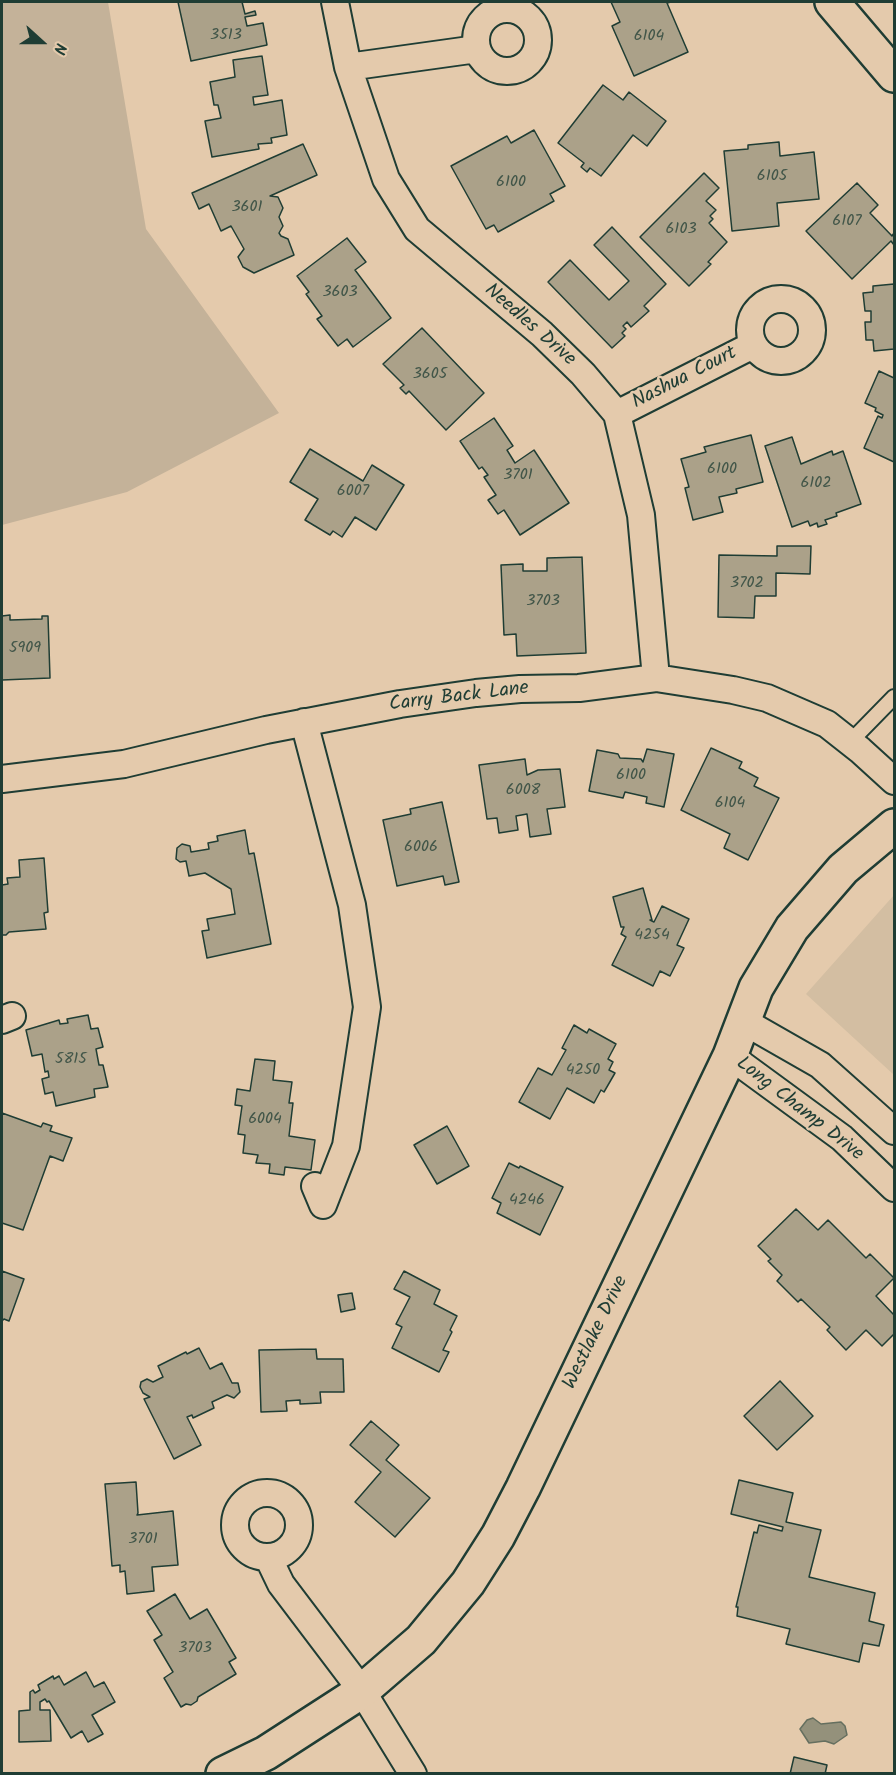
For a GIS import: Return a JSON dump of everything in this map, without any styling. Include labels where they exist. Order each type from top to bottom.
[{"type":"main road","points":[[832,2],[894,75]]},
{"type":"main road","name":"Westlake Drive","points":[[223,1773],[266,1753],[362,1691],[421,1640],[468,1583],[498,1536],[523,1488],[730,1056],[756,988],[792,928],[843,869],[894,825]]},
{"type":"street","name":"Needles Drive","points":[[335,2],[348,67],[386,179],[417,229],[542,334],[583,374],[617,414],[641,515],[656,678]]},
{"type":"street","points":[[348,67],[477,49]]},
{"type":"street","name":"Nashua Court","points":[[617,414],[753,345]]},
{"type":"street","name":"Carry Back Lane","points":[[2,779],[124,764],[304,722],[400,704],[476,693],[520,689],[579,688],[656,678],[733,690],[766,698],[827,724],[894,781]]},
{"type":"street","points":[[304,722],[352,905],[367,1007],[346,1146],[323,1205],[315,1186]]},
{"type":"street","name":"Long Champ Drive","points":[[743,1021],[820,1065],[894,1131]]},
{"type":"street","name":"Long Champ Drive","points":[[730,1056],[842,1138],[894,1188]]},
{"type":"street","points":[[268,1557],[281,1584],[362,1691],[413,1773]]},
{"type":"lane","points":[[850,742],[894,697]]},
{"type":"shaded area","points":[[2,2],[108,2],[146,229],[279,413],[127,492],[2,525]]},
{"type":"shaded area","points":[[894,895],[894,1075],[806,994]]},
{"type":"shaded area","points":[[813,1718],[821,1724],[841,1722],[845,1726],[847,1735],[834,1744],[825,1741],[809,1743],[800,1729],[807,1720]]},
{"type":"building","points":[[178,2],[242,2],[245,14],[255,11],[256,15],[245,17],[247,26],[263,23],[267,45],[191,61]]},
{"type":"building","points":[[611,2],[671,2],[667,3],[688,52],[634,76],[612,26],[620,22]]},
{"type":"building","points":[[262,56],[268,95],[253,97],[254,105],[282,100],[287,135],[271,138],[272,143],[258,144],[259,149],[212,157],[205,121],[221,118],[218,105],[214,105],[210,82],[235,77],[233,60]]},
{"type":"building","points":[[603,85],[623,100],[629,92],[666,121],[647,146],[633,135],[601,176],[590,168],[587,172],[581,167],[584,163],[558,143]]},
{"type":"building","points":[[534,130],[565,186],[550,194],[554,201],[498,232],[494,225],[486,229],[451,166],[507,136],[511,143]]},
{"type":"building","points":[[779,142],[780,156],[814,152],[819,199],[777,203],[779,226],[732,231],[724,151],[748,149],[748,145]]},
{"type":"building","points":[[303,144],[317,175],[270,196],[278,197],[283,208],[279,217],[283,226],[279,233],[288,239],[294,255],[254,273],[243,267],[238,257],[244,249],[231,226],[221,231],[209,204],[199,209],[192,193]]},
{"type":"building","points":[[704,173],[719,188],[706,201],[716,210],[710,216],[713,219],[709,223],[727,242],[708,262],[711,264],[689,286],[640,237]]},
{"type":"building","points":[[857,183],[878,205],[870,213],[892,236],[894,233],[894,245],[891,241],[852,279],[806,231]]},
{"type":"building","points":[[612,227],[666,284],[644,306],[649,311],[631,327],[627,322],[623,326],[626,329],[622,333],[625,336],[612,348],[548,282],[570,260],[609,300],[629,281],[594,245]]},
{"type":"building","points":[[347,238],[366,262],[355,270],[391,318],[353,347],[347,339],[338,346],[317,319],[322,316],[306,294],[309,292],[297,276]]},
{"type":"building","points":[[894,284],[894,349],[874,351],[873,340],[866,340],[865,322],[871,322],[871,311],[865,311],[863,293],[873,292],[873,286]]},
{"type":"building","points":[[422,328],[484,393],[446,430],[409,391],[406,394],[400,388],[404,385],[383,364]]},
{"type":"building","points":[[879,371],[894,378],[894,462],[864,448],[878,416],[882,418],[883,415],[875,411],[876,408],[865,403]]},
{"type":"building","points":[[494,418],[513,446],[507,450],[515,463],[534,450],[569,503],[520,535],[504,510],[498,514],[488,500],[496,495],[484,477],[488,475],[482,467],[479,469],[460,441]]},
{"type":"building","points":[[751,435],[763,482],[736,489],[737,493],[719,497],[723,512],[693,520],[685,488],[689,487],[681,459],[706,452],[704,447]]},
{"type":"building","points":[[792,437],[801,464],[832,451],[833,455],[843,451],[861,504],[836,513],[837,516],[825,520],[827,524],[818,527],[817,523],[810,526],[808,521],[792,527],[765,446]]},
{"type":"building","points":[[310,449],[363,481],[372,465],[404,485],[376,530],[355,517],[342,537],[333,531],[330,535],[305,520],[318,499],[290,482]]},
{"type":"building","points":[[777,546],[811,546],[810,574],[776,573],[776,596],[755,596],[754,618],[718,617],[719,555],[777,556]]},
{"type":"building","points":[[582,557],[586,653],[517,656],[516,634],[504,635],[501,565],[523,564],[523,571],[547,571],[547,558]]},
{"type":"building","points":[[10,615],[10,620],[42,619],[42,616],[48,616],[50,678],[2,680],[2,616]]},
{"type":"building","points":[[711,748],[742,762],[739,768],[758,778],[754,786],[779,798],[748,860],[724,848],[730,834],[681,810]]},
{"type":"building","points":[[647,749],[674,754],[664,807],[646,803],[647,797],[625,792],[623,798],[589,791],[597,750],[618,754],[620,758],[641,759],[643,762]]},
{"type":"building","points":[[525,759],[527,775],[538,770],[560,769],[565,807],[547,809],[551,834],[530,837],[527,814],[516,816],[518,830],[499,833],[497,818],[487,819],[479,765]]},
{"type":"building","points":[[442,802],[459,882],[445,885],[443,876],[397,886],[383,820],[411,814],[410,809]]},
{"type":"building","points":[[245,830],[249,854],[254,853],[271,944],[207,958],[202,931],[209,930],[207,919],[235,914],[231,889],[205,873],[189,876],[186,861],[180,862],[176,859],[177,848],[182,844],[190,846],[191,852],[209,849],[208,843],[218,841],[217,836]]},
{"type":"building","points":[[44,858],[48,912],[44,913],[46,929],[9,932],[2,935],[2,885],[8,884],[7,878],[20,877],[19,860]]},
{"type":"building","points":[[643,888],[652,920],[650,920],[654,922],[662,906],[689,919],[677,945],[684,948],[670,976],[660,971],[653,986],[612,965],[626,937],[621,934],[624,927],[621,927],[613,897]]},
{"type":"building","points":[[88,1015],[91,1029],[98,1028],[103,1047],[96,1049],[99,1065],[103,1065],[108,1087],[94,1089],[95,1097],[56,1106],[53,1092],[45,1094],[42,1079],[49,1077],[48,1071],[45,1072],[42,1054],[32,1056],[26,1030],[59,1020],[60,1024],[68,1023],[67,1019]]},
{"type":"building","points":[[574,1025],[587,1033],[589,1029],[616,1044],[608,1059],[613,1062],[609,1070],[615,1073],[604,1092],[601,1090],[594,1103],[567,1088],[550,1119],[519,1102],[538,1068],[552,1075],[566,1050],[562,1048]]},
{"type":"building","points":[[255,1059],[275,1061],[273,1080],[292,1082],[289,1103],[293,1103],[289,1136],[315,1140],[311,1170],[285,1167],[284,1175],[269,1173],[270,1164],[256,1163],[258,1155],[243,1153],[245,1135],[238,1134],[242,1106],[235,1105],[237,1089],[250,1091]]},
{"type":"building","points":[[2,1113],[41,1127],[43,1123],[52,1126],[50,1131],[72,1138],[63,1161],[50,1156],[23,1230],[2,1223]]},
{"type":"building","points":[[447,1126],[469,1166],[437,1184],[414,1145]]},
{"type":"building","points":[[509,1163],[563,1187],[540,1235],[497,1213],[501,1203],[492,1198]]},
{"type":"building","points":[[796,1209],[818,1230],[828,1220],[866,1258],[870,1254],[894,1278],[876,1296],[894,1315],[894,1334],[882,1346],[866,1330],[846,1350],[827,1330],[830,1327],[801,1299],[798,1302],[777,1281],[782,1275],[768,1261],[771,1259],[758,1246]]},
{"type":"building","points":[[2,1271],[24,1279],[9,1321],[4,1319],[2,1321]]},
{"type":"building","points":[[404,1271],[440,1290],[434,1304],[457,1316],[443,1350],[449,1352],[439,1372],[392,1348],[402,1327],[396,1324],[410,1297],[394,1289]]},
{"type":"building","points":[[352,1293],[355,1309],[341,1312],[338,1295]]},
{"type":"building","points":[[199,1348],[210,1369],[222,1363],[232,1383],[238,1383],[240,1392],[234,1398],[227,1395],[212,1402],[214,1408],[193,1418],[192,1415],[187,1417],[201,1445],[174,1459],[144,1399],[150,1397],[143,1393],[140,1387],[141,1382],[147,1379],[153,1382],[163,1377],[158,1366]]},
{"type":"building","points":[[316,1349],[317,1359],[343,1359],[344,1392],[320,1392],[321,1403],[300,1404],[300,1400],[286,1401],[287,1411],[261,1412],[259,1350]]},
{"type":"building","points":[[780,1381],[813,1416],[777,1450],[744,1416]]},
{"type":"building","points":[[371,1421],[399,1445],[386,1460],[430,1498],[395,1537],[355,1502],[381,1472],[350,1445]]},
{"type":"building","points":[[739,1480],[793,1493],[786,1522],[821,1530],[809,1577],[875,1593],[869,1621],[884,1625],[879,1646],[863,1643],[859,1662],[786,1644],[790,1629],[737,1616],[738,1607],[736,1607],[754,1532],[757,1533],[759,1525],[782,1531],[783,1527],[731,1514]]},
{"type":"building","points":[[136,1482],[137,1515],[173,1511],[178,1565],[152,1567],[154,1591],[127,1594],[125,1571],[120,1572],[120,1565],[112,1566],[105,1484]]},
{"type":"building","points":[[175,1594],[190,1619],[207,1609],[236,1658],[229,1662],[236,1674],[198,1697],[197,1701],[191,1705],[186,1704],[181,1707],[164,1678],[173,1672],[154,1640],[162,1635],[147,1611]]},
{"type":"building","points":[[86,1672],[94,1687],[104,1682],[115,1702],[92,1715],[103,1734],[88,1742],[82,1731],[71,1738],[49,1701],[45,1699],[40,1702],[40,1710],[50,1710],[51,1741],[19,1742],[19,1711],[30,1710],[30,1692],[33,1690],[35,1693],[40,1690],[38,1685],[53,1676],[54,1679],[59,1676],[64,1685]]},
{"type":"building","points":[[794,1757],[827,1765],[825,1774],[790,1774]]}]
